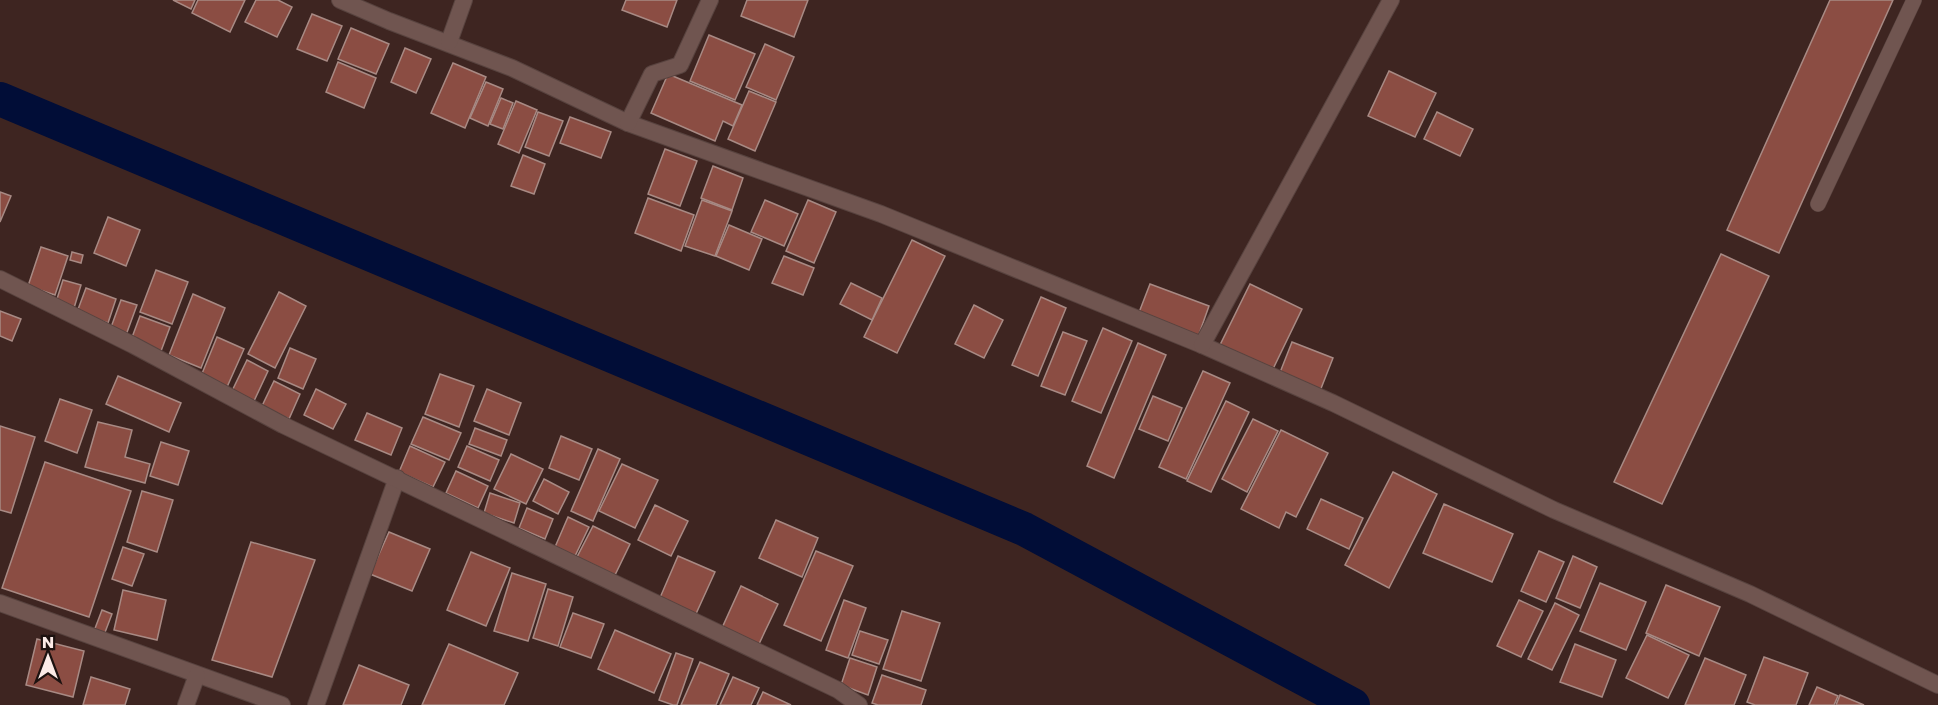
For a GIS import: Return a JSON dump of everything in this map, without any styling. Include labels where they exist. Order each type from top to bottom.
[{"type":"street","points":[[340,0],[512,68],[628,123],[881,214],[1202,345],[1333,403],[1554,510],[1750,594],[1938,685]]},
{"type":"street","points":[[449,42],[464,0]]},
{"type":"street","points":[[628,123],[652,74],[681,65],[710,0]]},
{"type":"street","points":[[1202,345],[1391,0]]},
{"type":"street","points":[[0,279],[133,345],[283,425],[838,690],[859,705]]},
{"type":"street","points":[[316,705],[397,478]]},
{"type":"street","points":[[0,603],[282,705]]},
{"type":"street","points":[[186,705],[197,675]]},
{"type":"lane","points":[[1818,204],[1914,0]]},
{"type":"building","points":[[173,0],[195,0],[191,9]]},
{"type":"building","points":[[198,0],[245,0],[230,32],[192,13]]},
{"type":"building","points":[[256,0],[278,0],[292,7],[277,37],[245,22]]},
{"type":"building","points":[[626,0],[677,0],[667,27],[622,10]]},
{"type":"building","points":[[747,0],[808,0],[794,37],[741,16]]},
{"type":"building","points":[[1830,0],[1893,0],[1779,253],[1727,230]]},
{"type":"building","points":[[312,14],[342,26],[327,61],[297,49]]},
{"type":"building","points":[[351,28],[389,44],[376,74],[338,59]]},
{"type":"building","points":[[709,35],[755,54],[735,100],[690,81]]},
{"type":"building","points":[[765,44],[794,57],[776,100],[746,87]]},
{"type":"building","points":[[405,48],[431,59],[416,93],[391,82]]},
{"type":"building","points":[[338,62],[376,78],[364,108],[326,92]]},
{"type":"building","points":[[453,63],[486,77],[465,128],[431,113]]},
{"type":"building","points":[[1389,71],[1436,93],[1415,137],[1368,116]]},
{"type":"building","points":[[668,74],[742,105],[733,126],[723,121],[715,141],[651,113]]},
{"type":"building","points":[[486,82],[503,89],[488,126],[470,118]]},
{"type":"building","points":[[749,91],[776,102],[755,151],[728,139]]},
{"type":"building","points":[[501,98],[513,103],[503,129],[490,124]]},
{"type":"building","points":[[516,101],[537,110],[519,153],[498,144]]},
{"type":"building","points":[[538,112],[563,121],[549,156],[525,147]]},
{"type":"building","points":[[1437,112],[1473,129],[1460,156],[1424,139]]},
{"type":"building","points":[[570,117],[611,132],[601,158],[560,143]]},
{"type":"building","points":[[665,149],[697,161],[680,206],[648,194]]},
{"type":"building","points":[[523,155],[545,164],[534,194],[511,186]]},
{"type":"building","points":[[713,166],[743,178],[732,210],[701,198]]},
{"type":"building","points":[[0,192],[11,196],[0,222]]},
{"type":"building","points":[[648,198],[694,215],[681,251],[635,233]]},
{"type":"building","points":[[702,200],[732,211],[715,256],[685,246]]},
{"type":"building","points":[[765,200],[798,214],[784,246],[751,232]]},
{"type":"building","points":[[808,200],[836,212],[814,263],[786,251]]},
{"type":"building","points":[[108,217],[140,230],[126,266],[94,253]]},
{"type":"building","points":[[729,225],[762,239],[749,270],[716,256]]},
{"type":"building","points":[[912,240],[945,256],[897,353],[864,337]]},
{"type":"building","points":[[41,247],[68,256],[55,295],[28,286]]},
{"type":"building","points":[[72,252],[83,255],[81,263],[70,260]]},
{"type":"building","points":[[1721,254],[1769,276],[1662,504],[1614,482]]},
{"type":"building","points":[[784,256],[814,268],[803,295],[772,283]]},
{"type":"building","points":[[156,270],[188,282],[172,324],[140,312]]},
{"type":"building","points":[[63,280],[81,285],[74,308],[56,302]]},
{"type":"building","points":[[851,283],[882,298],[872,320],[840,304]]},
{"type":"building","points":[[1150,284],[1209,306],[1198,337],[1138,315]]},
{"type":"building","points":[[1250,284],[1302,309],[1272,371],[1220,345]]},
{"type":"building","points":[[86,288],[116,299],[108,323],[77,312]]},
{"type":"building","points":[[279,292],[306,306],[275,368],[248,354]]},
{"type":"building","points":[[193,294],[225,308],[201,368],[169,355]]},
{"type":"building","points":[[1041,297],[1066,308],[1038,376],[1012,365]]},
{"type":"building","points":[[121,300],[137,305],[126,335],[110,330]]},
{"type":"building","points":[[974,305],[1003,320],[984,358],[955,344]]},
{"type":"building","points":[[0,311],[21,319],[12,341],[0,336]]},
{"type":"building","points":[[140,316],[170,327],[161,351],[131,340]]},
{"type":"building","points":[[1103,328],[1132,341],[1101,413],[1072,401]]},
{"type":"building","points":[[1063,332],[1087,341],[1065,395],[1041,386]]},
{"type":"building","points":[[217,337],[244,349],[227,387],[201,376]]},
{"type":"building","points":[[1292,342],[1333,358],[1320,391],[1279,375]]},
{"type":"building","points":[[1138,343],[1166,355],[1114,478],[1087,466]]},
{"type":"building","points":[[290,348],[316,359],[303,389],[278,378]]},
{"type":"building","points":[[247,360],[268,371],[254,401],[232,391]]},
{"type":"building","points":[[1203,371],[1230,383],[1186,479],[1159,467]]},
{"type":"building","points":[[440,374],[474,386],[459,427],[425,414]]},
{"type":"building","points":[[118,376],[181,403],[169,432],[106,404]]},
{"type":"building","points":[[274,381],[300,394],[289,419],[262,406]]},
{"type":"building","points":[[316,389],[346,404],[333,429],[304,415]]},
{"type":"building","points":[[487,389],[521,403],[509,435],[474,421]]},
{"type":"building","points":[[1153,396],[1182,408],[1168,441],[1139,429]]},
{"type":"building","points":[[60,399],[92,410],[77,453],[45,441]]},
{"type":"building","points":[[1226,401],[1249,412],[1211,492],[1187,481]]},
{"type":"building","points":[[367,413],[402,428],[391,455],[355,440]]},
{"type":"building","points":[[423,417],[461,433],[449,460],[411,444]]},
{"type":"building","points":[[1253,419],[1278,431],[1247,492],[1222,479]]},
{"type":"building","points":[[98,422],[132,430],[125,457],[150,464],[145,483],[85,467]]},
{"type":"building","points":[[0,426],[35,437],[11,513],[0,510]]},
{"type":"building","points":[[475,428],[507,440],[501,456],[469,444]]},
{"type":"building","points":[[1281,430],[1328,453],[1296,517],[1286,512],[1279,528],[1241,509]]},
{"type":"building","points":[[561,436],[592,449],[579,480],[549,468]]},
{"type":"building","points":[[161,442],[189,451],[178,485],[150,476]]},
{"type":"building","points":[[410,446],[445,462],[433,487],[399,472]]},
{"type":"building","points":[[467,446],[499,460],[490,481],[458,467]]},
{"type":"building","points":[[598,449],[620,459],[593,521],[571,511]]},
{"type":"building","points":[[511,454],[543,469],[526,504],[494,489]]},
{"type":"building","points":[[45,462],[131,491],[89,617],[2,588]]},
{"type":"building","points":[[622,464],[658,480],[635,528],[599,511]]},
{"type":"building","points":[[456,471],[488,486],[478,508],[446,493]]},
{"type":"building","points":[[1393,472],[1437,494],[1389,588],[1345,565]]},
{"type":"building","points":[[544,479],[569,492],[558,514],[533,501]]},
{"type":"building","points":[[142,491],[173,500],[157,552],[127,542]]},
{"type":"building","points":[[490,493],[520,503],[514,523],[484,513]]},
{"type":"building","points":[[1321,499],[1363,518],[1349,549],[1307,529]]},
{"type":"building","points":[[1444,504],[1513,534],[1492,582],[1423,553]]},
{"type":"building","points":[[655,505],[688,521],[671,556],[638,540]]},
{"type":"building","points":[[527,508],[553,519],[545,539],[519,528]]},
{"type":"building","points":[[568,517],[589,527],[575,556],[555,547]]},
{"type":"building","points":[[776,520],[818,538],[802,577],[759,558]]},
{"type":"building","points":[[593,526],[630,544],[615,575],[577,557]]},
{"type":"building","points":[[389,532],[430,549],[412,591],[370,574]]},
{"type":"building","points":[[251,542],[315,560],[272,677],[212,660]]},
{"type":"building","points":[[123,547],[144,554],[132,586],[112,579]]},
{"type":"building","points":[[816,551],[853,566],[821,641],[784,625]]},
{"type":"building","points":[[1539,551],[1564,562],[1546,602],[1521,591]]},
{"type":"building","points":[[471,552],[510,568],[486,626],[447,610]]},
{"type":"building","points":[[678,556],[715,572],[695,616],[659,600]]},
{"type":"building","points":[[1573,556],[1597,567],[1580,608],[1556,598]]},
{"type":"building","points":[[512,573],[546,584],[528,641],[494,631]]},
{"type":"building","points":[[1600,583],[1646,602],[1626,650],[1580,631]]},
{"type":"building","points":[[1666,585],[1720,607],[1699,656],[1646,633]]},
{"type":"building","points":[[741,586],[778,604],[758,646],[722,628]]},
{"type":"building","points":[[548,589],[573,597],[558,646],[533,638]]},
{"type":"building","points":[[123,590],[166,600],[157,640],[114,630]]},
{"type":"building","points":[[844,600],[866,608],[848,658],[826,650]]},
{"type":"building","points":[[1519,600],[1543,611],[1521,657],[1497,646]]},
{"type":"building","points":[[1555,603],[1579,615],[1552,670],[1528,659]]},
{"type":"building","points":[[102,610],[112,614],[104,635],[94,631]]},
{"type":"building","points":[[902,611],[940,623],[921,681],[883,669]]},
{"type":"building","points":[[573,613],[604,624],[591,658],[560,647]]},
{"type":"building","points":[[615,630],[671,654],[654,693],[598,669]]},
{"type":"building","points":[[860,631],[888,640],[879,664],[852,655]]},
{"type":"building","points":[[1647,635],[1689,655],[1668,698],[1626,678]]},
{"type":"building","points":[[37,639],[84,651],[73,697],[26,685]]},
{"type":"building","points":[[449,644],[518,673],[504,705],[422,705]]},
{"type":"building","points":[[1575,644],[1616,660],[1602,697],[1560,682]]},
{"type":"building","points":[[676,653],[693,659],[677,705],[673,705],[659,700]]},
{"type":"building","points":[[1764,657],[1808,673],[1796,705],[1755,705],[1747,702]]},
{"type":"building","points":[[850,658],[877,667],[868,695],[841,685]]},
{"type":"building","points":[[1705,658],[1746,675],[1734,705],[1685,705]]},
{"type":"building","points":[[700,662],[729,674],[716,705],[681,705]]},
{"type":"building","points":[[359,665],[409,685],[401,705],[343,705]]},
{"type":"building","points":[[882,675],[926,690],[921,705],[872,703]]},
{"type":"building","points":[[91,677],[130,689],[125,705],[83,705]]},
{"type":"building","points":[[733,677],[759,688],[751,705],[720,705]]},
{"type":"building","points":[[1817,687],[1838,696],[1834,705],[1809,705]]},
{"type":"building","points":[[763,692],[791,705],[757,705]]},
{"type":"building","points":[[1840,695],[1864,705],[1836,705]]},
{"type":"waterway","points":[[0,99],[1024,529],[1353,705]]}]
